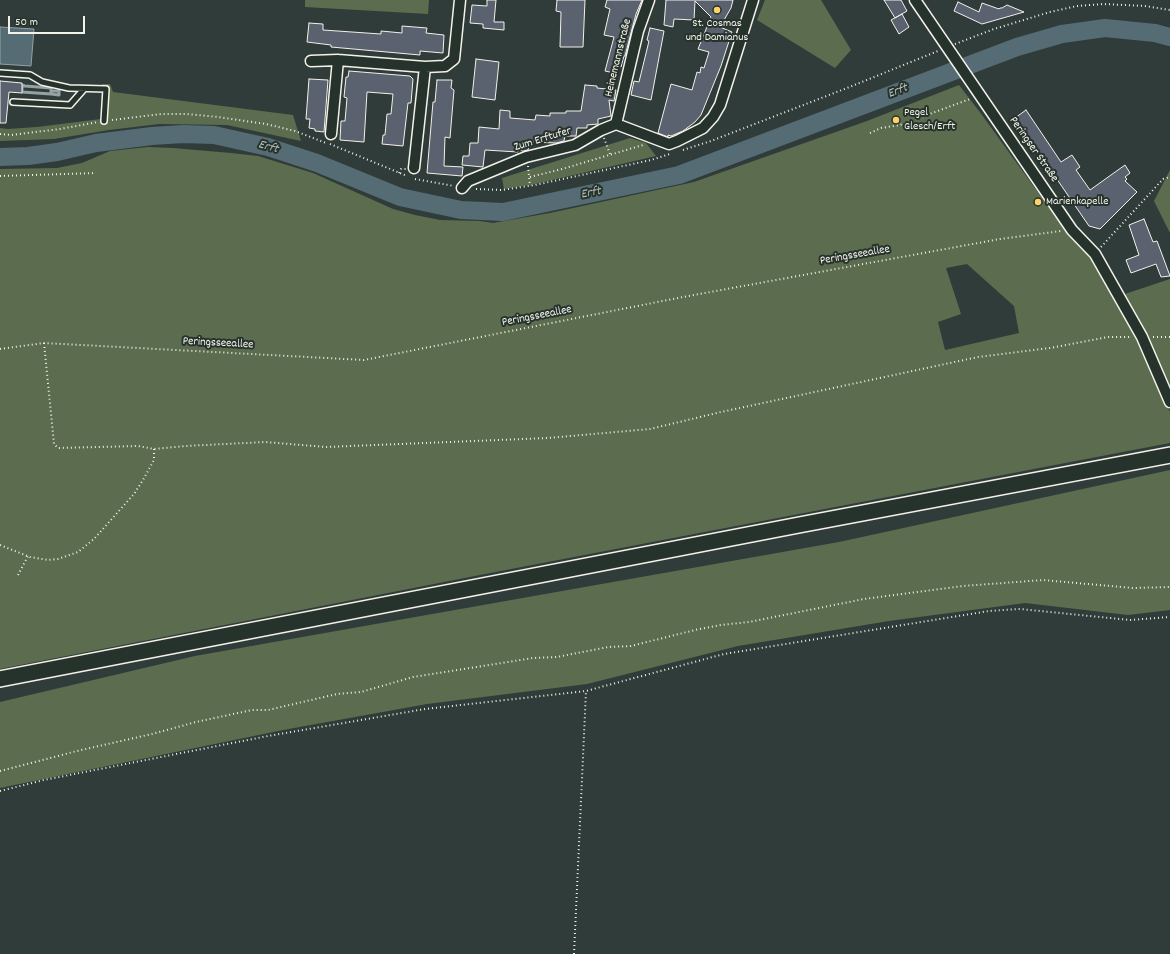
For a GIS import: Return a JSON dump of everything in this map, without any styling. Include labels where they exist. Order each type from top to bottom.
[{"type":"main road","points":[[0,679],[806,523],[1170,455]]},
{"type":"street","points":[[311,61],[338,60],[425,67],[445,66],[454,59],[460,0]]},
{"type":"street","name":"Heinemannstraße","points":[[616,124],[638,31],[649,0]]},
{"type":"street","points":[[616,124],[669,144],[703,128],[713,117],[720,105],[753,0]]},
{"type":"street","name":"Peringser Straße","points":[[915,0],[951,47],[978,94],[1072,230],[1095,254],[1142,337],[1170,402]]},
{"type":"street","points":[[331,134],[338,60]]},
{"type":"street","points":[[414,168],[425,67]]},
{"type":"street","name":"Zum Erftufer","points":[[462,188],[468,181],[526,157],[575,145],[601,130],[616,124]]},
{"type":"lane","points":[[0,73],[30,75],[42,82],[69,88],[106,89],[104,121]]},
{"type":"lane","points":[[13,102],[70,105],[84,89]]},
{"type":"path","points":[[951,47],[994,29],[1050,12],[1077,6],[1110,4],[1145,6],[1170,10]]},
{"type":"path","points":[[870,133],[882,128],[907,123],[978,94]]},
{"type":"path","points":[[0,134],[11,135],[60,129],[104,121],[161,114],[187,114],[218,117],[266,124],[295,131],[419,180],[462,188]]},
{"type":"path","points":[[601,130],[610,154]]},
{"type":"path","points":[[530,177],[562,170],[658,140]]},
{"type":"path","points":[[526,157],[530,177],[530,186]]},
{"type":"path","points":[[0,176],[96,173]]},
{"type":"path","points":[[1095,254],[1163,179],[1170,177]]},
{"type":"path","name":"Peringsseeallee","points":[[0,349],[44,343],[364,360],[690,295],[1000,239],[1072,230]]},
{"type":"path","points":[[44,343],[54,444],[58,448],[138,446],[154,449],[265,442],[326,447],[548,438],[650,429],[721,412],[978,357],[1050,348],[1118,336],[1170,337]]},
{"type":"path","points":[[0,545],[38,559],[58,559],[78,552],[87,545],[134,494],[144,480],[154,460],[154,449]]},
{"type":"path","points":[[18,575],[28,556]]},
{"type":"path","points":[[0,771],[84,749],[252,710],[268,710],[337,694],[361,692],[413,678],[533,658],[557,657],[608,647],[631,646],[694,630],[720,625],[749,622],[864,599],[963,586],[1043,580],[1133,588],[1170,587]]},
{"type":"path","points":[[0,791],[67,776],[275,735],[425,709],[586,691],[724,654],[989,611],[1020,609],[1130,620],[1170,617]]},
{"type":"path","points":[[574,954],[586,691]]},
{"type":"green space","points":[[305,0],[429,0],[428,14],[305,7]]},
{"type":"green space","points":[[765,0],[821,0],[851,50],[835,68],[757,20]]},
{"type":"green space","points":[[102,84],[110,84],[113,92],[293,115],[301,141],[227,125],[159,124],[54,139],[0,141],[0,128],[8,129],[37,127],[101,119]]},
{"type":"green space","points":[[959,85],[1058,220],[1097,267],[1139,340],[1170,412],[1170,443],[485,574],[0,669],[0,169],[57,168],[82,163],[110,151],[148,147],[231,153],[258,156],[313,173],[393,209],[415,215],[440,220],[480,221],[493,223],[550,213],[694,182],[867,121]],"holes":[[[967,264],[1014,306],[1019,333],[945,350],[938,322],[961,314],[946,268]]]},
{"type":"green space","points":[[630,138],[646,143],[656,156],[535,184],[504,189],[502,178]]},
{"type":"green space","points":[[1170,170],[1170,233],[1154,201]]},
{"type":"green space","points":[[1170,279],[1170,385],[1122,295]]},
{"type":"green space","points":[[1170,470],[1170,610],[1128,615],[1025,603],[889,621],[738,646],[587,684],[427,704],[283,730],[0,788],[0,702],[195,656],[839,542]]},
{"type":"water","points":[[0,27],[34,29],[31,66],[0,64]]},
{"type":"building","points":[[487,0],[496,0],[494,22],[504,22],[504,30],[483,28],[483,24],[470,23],[472,5],[487,6]]},
{"type":"building","points":[[557,0],[585,0],[583,47],[560,47],[561,12],[556,11]]},
{"type":"building","points":[[607,0],[642,0],[636,14],[621,67],[618,66],[618,69],[615,68],[614,73],[605,71],[614,37],[604,35],[610,9],[605,7]]},
{"type":"building","points":[[666,0],[733,0],[731,8],[720,27],[732,32],[721,66],[701,115],[695,122],[683,131],[671,136],[668,135],[668,137],[658,133],[671,84],[692,90],[697,72],[700,73],[701,67],[704,68],[709,52],[698,49],[711,17],[695,1],[694,20],[674,19],[673,27],[664,25]]},
{"type":"building","points":[[884,0],[901,0],[907,11],[895,18]]},
{"type":"building","points":[[958,2],[979,12],[982,3],[999,9],[1007,5],[1024,12],[982,24],[954,11]]},
{"type":"building","points":[[902,14],[909,27],[899,34],[891,20]]},
{"type":"building","points":[[309,23],[323,24],[323,30],[381,34],[381,31],[402,33],[402,26],[427,28],[426,33],[444,35],[443,53],[420,51],[420,55],[331,47],[331,45],[307,42]]},
{"type":"building","points":[[650,28],[664,31],[651,100],[631,95],[634,81],[639,82],[649,41],[647,40]]},
{"type":"building","points":[[476,59],[499,62],[495,100],[472,97]]},
{"type":"building","points":[[349,71],[410,76],[413,79],[411,103],[408,103],[403,146],[382,144],[383,135],[385,135],[387,114],[391,114],[393,94],[367,92],[364,142],[340,140],[341,121],[345,121],[347,98],[344,97],[346,77],[348,77]]},
{"type":"building","points":[[309,79],[328,80],[324,132],[315,131],[315,129],[309,128],[310,119],[306,119]]},
{"type":"building","points":[[437,80],[452,80],[451,88],[454,90],[450,138],[445,137],[444,166],[463,167],[462,176],[427,173],[433,102],[435,102]]},
{"type":"building","points":[[0,81],[22,83],[22,93],[9,92],[6,123],[0,123]]},
{"type":"building","points":[[585,85],[616,90],[614,101],[609,100],[611,116],[598,119],[598,124],[587,125],[587,128],[577,128],[576,136],[565,136],[564,141],[556,143],[530,142],[528,150],[518,150],[518,152],[485,150],[483,167],[462,165],[463,156],[469,156],[470,143],[478,143],[479,127],[499,129],[500,110],[510,111],[510,118],[535,120],[536,115],[550,116],[550,113],[581,111]]},
{"type":"building","points":[[1026,110],[1061,162],[1072,155],[1080,167],[1076,170],[1090,190],[1125,165],[1130,173],[1125,177],[1127,179],[1125,181],[1137,192],[1100,229],[1089,226],[1015,118]]},
{"type":"building","points":[[1144,219],[1153,242],[1157,241],[1170,276],[1161,277],[1156,264],[1131,273],[1126,260],[1139,255],[1129,225]]},
{"type":"waterway","name":"Erft","points":[[0,157],[28,156],[57,152],[96,143],[152,136],[183,134],[214,135],[268,147],[317,163],[400,197],[461,210],[503,212],[679,175],[1017,47],[1062,34],[1105,28],[1155,33],[1170,37]]},
{"type":"waterway","points":[[22,85],[51,88],[51,94],[22,92],[22,85]]},
{"type":"waterway","points":[[51,91],[59,91],[59,95],[51,94],[51,91]]},
{"type":"place","name":"St. Cosmas und Damianus","points":[[717,10]]},
{"type":"place","name":"Pegel Glesch/Erft","points":[[896,120]]},
{"type":"place","name":"Marienkapelle","points":[[1038,202]]}]
